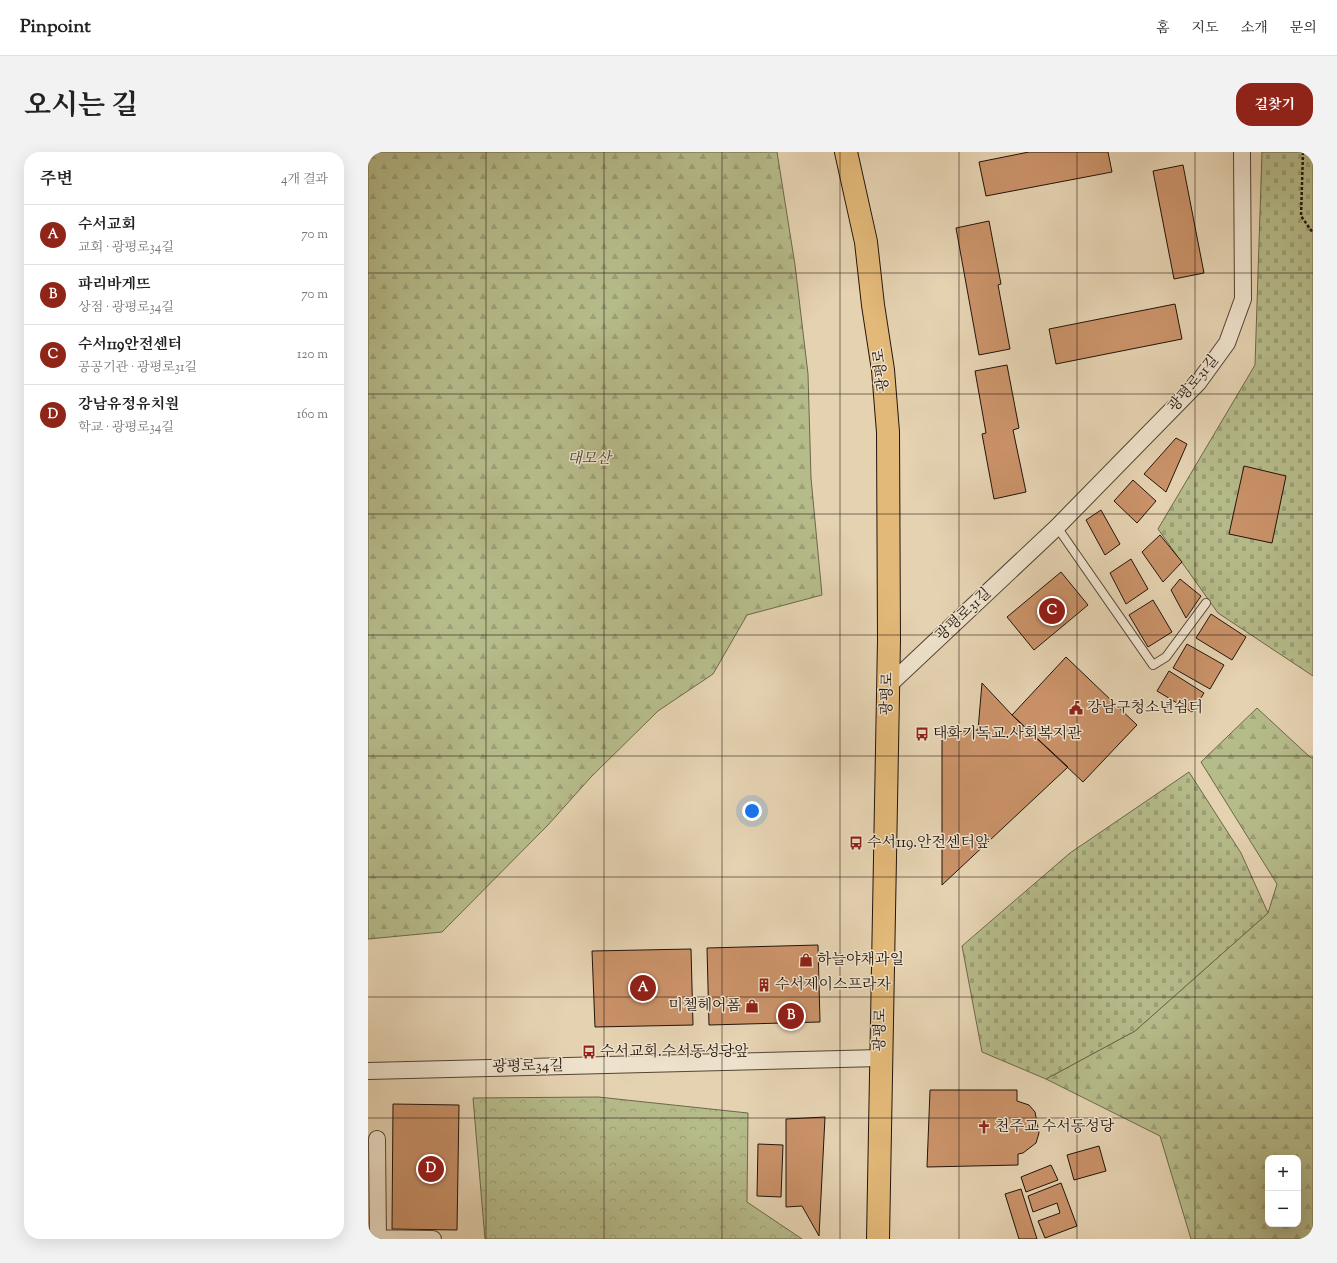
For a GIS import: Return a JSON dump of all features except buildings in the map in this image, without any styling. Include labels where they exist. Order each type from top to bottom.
[{"type":"main road","name":"광평로","points":[[846,152],[866,242],[873,305],[883,370],[888,432],[888,686],[880,1058],[878,1239]]},
{"type":"street","name":"광평로31길","points":[[888,686],[1057,527],[1198,383],[1227,343],[1243,299],[1242,152]]},
{"type":"street","name":"광평로34길","points":[[368,1071],[880,1058]]},
{"type":"street","points":[[377,1139],[378,1239]]},
{"type":"street","points":[[368,1238],[433,1239]]},
{"type":"lane","points":[[1057,527],[1153,665],[1166,657],[1206,603]]},
{"type":"path","points":[[1303,152],[1302,216],[1313,232]]},
{"type":"green space","name":"대모산","points":[[368,152],[777,152],[795,265],[808,374],[811,478],[822,595],[747,615],[713,674],[658,711],[591,777],[548,825],[442,932],[368,939]]},
{"type":"green space","points":[[1262,152],[1313,152],[1313,676],[1218,613],[1158,529],[1255,365]]},
{"type":"green space","points":[[1257,708],[1311,758],[1313,757],[1313,1239],[1191,1239],[1160,1136],[1046,1079],[1135,1031],[1268,913],[1277,884],[1201,762]]},
{"type":"green space","points":[[1189,772],[1241,853],[1268,913],[1135,1031],[1046,1079],[982,1052],[962,946],[1070,853]]},
{"type":"green space","points":[[598,1097],[748,1113],[747,1202],[802,1239],[485,1239],[473,1098]]},
{"type":"place","name":"수서119안전센터","points":[[1052,611]]},
{"type":"place","name":"강남구청소년쉼터","points":[[1076,708]]},
{"type":"place","name":"태화기독교.사회복지관","points":[[922,734]]},
{"type":"place","name":"수서119.안전센터앞","points":[[856,843]]},
{"type":"place","name":"하늘야채과일","points":[[806,960]]},
{"type":"place","name":"수서제이스프라자","points":[[764,985]]},
{"type":"place","name":"수서교회","points":[[643,988]]},
{"type":"place","name":"미첼헤어폼","points":[[752,1006]]},
{"type":"place","name":"파리바게뜨","points":[[791,1016]]},
{"type":"place","name":"수서교회.수서동성당앞","points":[[589,1052]]},
{"type":"place","name":"천주교 수서동성당","points":[[984,1127]]},
{"type":"place","name":"강남유정유치원","points":[[431,1169]]}]
